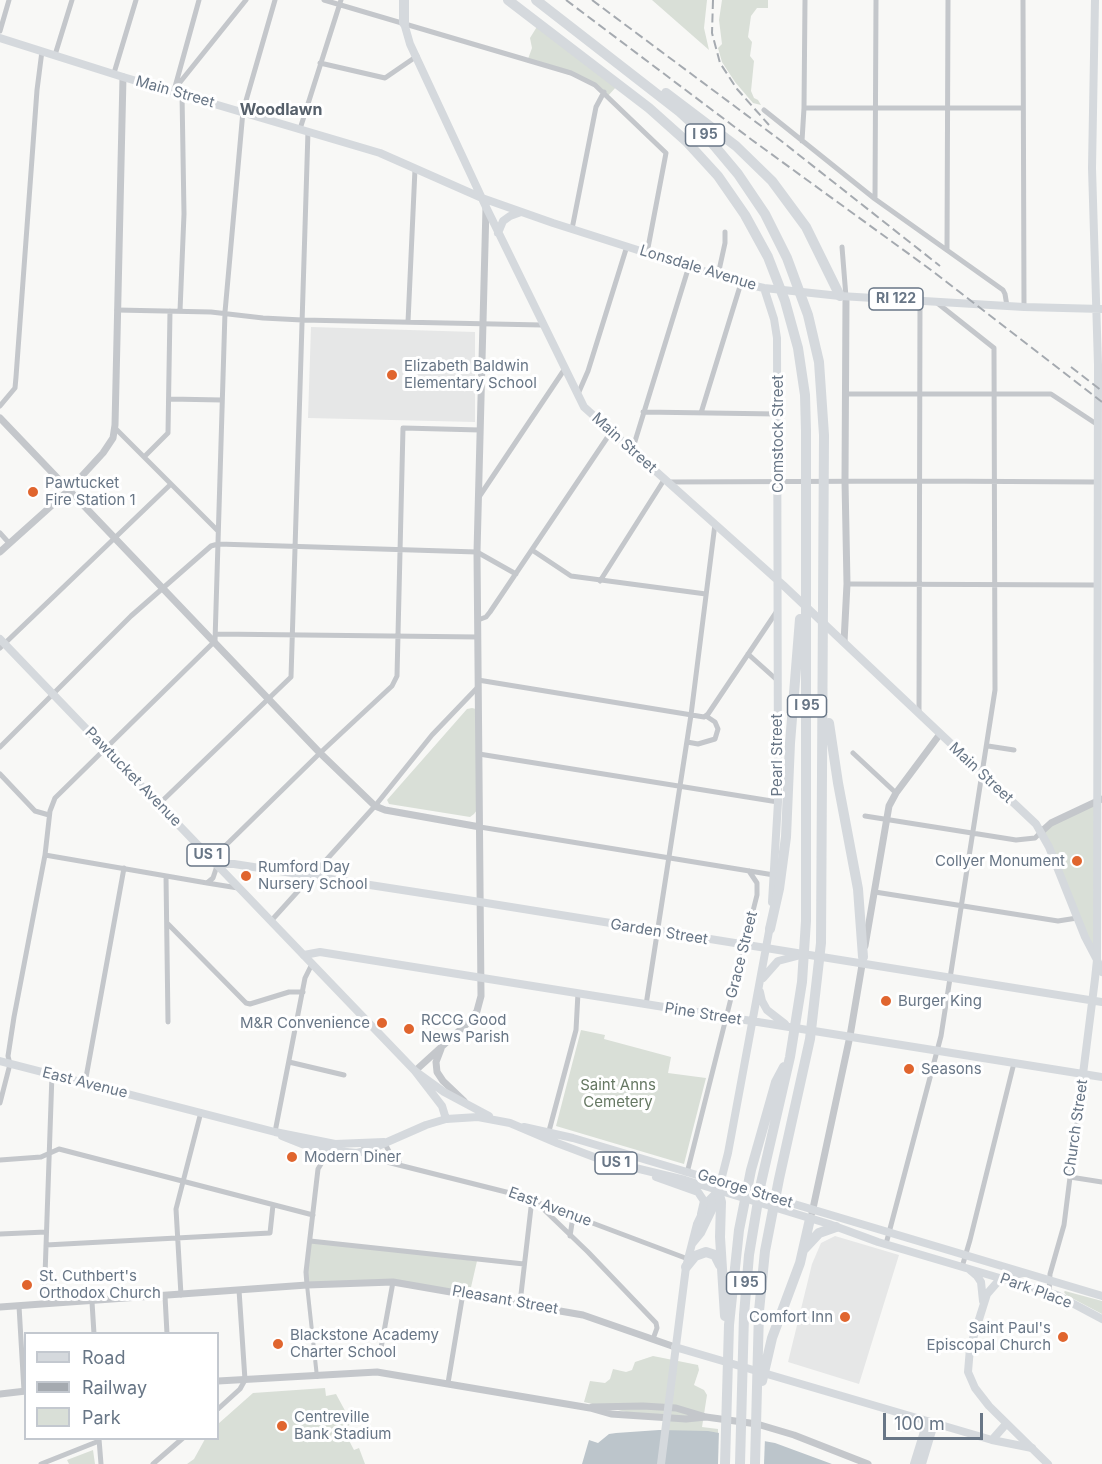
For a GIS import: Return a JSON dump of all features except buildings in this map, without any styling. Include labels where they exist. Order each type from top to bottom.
[{"type":"highway","points":[[404,0],[404,23]]},
{"type":"highway","name":"I 95","points":[[508,0],[640,101],[681,136],[725,186],[758,236],[782,291],[798,348],[806,408],[807,908],[801,981],[790,1057],[752,1231],[745,1291],[740,1464]]},
{"type":"highway","name":"I 95","points":[[536,0],[633,74],[693,124],[738,174],[759,204],[792,269],[805,305],[817,350],[823,411],[823,896],[820,967],[808,1051],[769,1226],[761,1287],[761,1362]]},
{"type":"highway","points":[[633,74],[675,98],[761,168],[802,220],[843,297]]},
{"type":"highway","points":[[770,929],[779,889],[786,830],[790,743],[806,541]]},
{"type":"highway","points":[[823,683],[838,783],[858,883],[862,961]]},
{"type":"highway","points":[[725,1464],[728,1354],[734,1268],[745,1195],[776,1082],[790,1057]]},
{"type":"highway","points":[[719,1186],[721,1270],[728,1354]]},
{"type":"highway","points":[[755,1464],[761,1362],[774,1333],[804,1249],[812,1214]]},
{"type":"highway","points":[[804,1249],[819,1233],[836,1227]]},
{"type":"highway","points":[[687,1263],[702,1252],[709,1252],[717,1257],[721,1270]]},
{"type":"main road","points":[[1095,0],[1098,90],[1092,168],[1098,236],[1100,366],[1098,381],[1100,513],[1096,585],[1100,800],[1097,960]]},
{"type":"main road","points":[[404,23],[410,44],[482,198]]},
{"type":"main road","name":"Main Street","points":[[0,38],[380,153],[482,198],[577,396],[588,412],[781,583],[1036,824],[1049,846],[1077,918],[1102,972]]},
{"type":"main road","points":[[462,189],[468,176],[468,168]]},
{"type":"main road","name":"Lonsdale Avenue","points":[[482,198],[741,283],[766,288],[843,297],[1099,309]]},
{"type":"main road","points":[[498,233],[503,221],[522,212]]},
{"type":"main road","name":"Comstock Street","points":[[766,288],[777,338],[781,583]]},
{"type":"main road","name":"Pearl Street","points":[[719,1186],[730,1143],[770,929],[778,802],[777,609],[781,583]]},
{"type":"main road","name":"Pawtucket Avenue","points":[[2,644],[53,694],[415,1071],[440,1103],[446,1119]]},
{"type":"main road","name":"Garden Street","points":[[216,864],[234,864],[480,902],[843,961],[862,961],[1102,1002]]},
{"type":"main road","name":"Pine Street","points":[[304,955],[320,952],[1102,1077]]},
{"type":"main road","points":[[791,1027],[771,1014],[762,1001],[760,984],[767,971],[778,961],[807,955]]},
{"type":"main road","name":"Church Street","points":[[1083,1074],[1097,960]]},
{"type":"main road","name":"East Avenue","points":[[0,1061],[340,1149],[363,1148]]},
{"type":"main road","name":"Pawtucket Avenue","points":[[415,1071],[470,1107],[495,1119]]},
{"type":"main road","name":"George Street","points":[[363,1148],[446,1119],[471,1117],[495,1119],[619,1164],[686,1176]]},
{"type":"main road","name":"George Street","points":[[517,1126],[549,1131],[812,1214],[890,1232],[969,1255]]},
{"type":"main road","points":[[619,1164],[698,1192],[704,1201],[701,1214]]},
{"type":"main road","points":[[661,1464],[687,1263],[701,1214],[719,1186]]},
{"type":"main road","points":[[692,1244],[704,1228],[715,1204],[719,1186]]},
{"type":"main road","name":"George Street","points":[[812,1214],[836,1227],[964,1268]]},
{"type":"main road","name":"Park Place","points":[[969,1255],[1102,1296]]},
{"type":"main road","points":[[964,1268],[979,1279],[983,1303]]},
{"type":"main road","name":"Park Place","points":[[964,1268],[1049,1293],[1102,1320]]},
{"type":"main road","points":[[1026,1272],[1001,1278],[989,1290],[970,1348],[968,1372],[979,1394],[1006,1424],[1048,1464]]},
{"type":"main road","name":"Pleasant Street","points":[[675,1347],[931,1423],[1018,1447],[1032,1448]]},
{"type":"main road","points":[[914,1464],[931,1423]]},
{"type":"main road","points":[[922,1464],[931,1423]]},
{"type":"main road","points":[[992,1440],[1006,1424]]},
{"type":"street","points":[[0,31],[9,0]]},
{"type":"street","points":[[55,55],[72,0]]},
{"type":"street","points":[[114,73],[136,0]]},
{"type":"street","points":[[180,311],[184,214],[178,93],[199,0]]},
{"type":"street","points":[[178,93],[246,0]]},
{"type":"street","points":[[215,638],[225,314],[243,111],[275,0]]},
{"type":"street","points":[[324,0],[340,2],[579,76],[604,92],[666,153],[647,253]]},
{"type":"street","points":[[802,141],[805,0]]},
{"type":"street","points":[[875,199],[876,0]]},
{"type":"street","points":[[947,250],[948,0]]},
{"type":"street","points":[[1023,0],[1024,307]]},
{"type":"street","points":[[159,804],[291,677],[297,546],[304,130],[320,63],[340,2]]},
{"type":"street","points":[[0,406],[15,388],[37,90],[42,51]]},
{"type":"street","points":[[320,63],[385,78],[417,56]]},
{"type":"street","points":[[0,552],[69,490],[103,453],[113,438],[123,77]]},
{"type":"street","points":[[572,229],[596,107],[604,92]]},
{"type":"street","points":[[804,108],[1022,108]]},
{"type":"street","points":[[764,110],[875,199],[1003,290],[1005,294],[1003,306]]},
{"type":"street","points":[[408,322],[415,169]]},
{"type":"street","points":[[415,1071],[467,1024],[477,1011],[481,996],[477,552],[486,207]]},
{"type":"street","points":[[718,275],[726,243],[725,232]]},
{"type":"street","points":[[577,396],[588,371],[627,246]]},
{"type":"street","points":[[842,247],[845,394],[842,481],[847,584],[844,642]]},
{"type":"street","points":[[632,451],[689,266]]},
{"type":"street","points":[[701,412],[741,283]]},
{"type":"street","points":[[919,714],[920,300]]},
{"type":"street","points":[[886,1244],[937,1051],[995,690],[994,348],[934,301]]},
{"type":"street","points":[[117,310],[180,311],[302,320],[542,325]]},
{"type":"street","points":[[144,457],[168,433],[170,311]]},
{"type":"street","points":[[479,498],[564,369]]},
{"type":"street","points":[[845,394],[1052,394],[1098,425]]},
{"type":"street","points":[[169,399],[222,400]]},
{"type":"street","points":[[643,412],[777,414]]},
{"type":"street","points":[[0,418],[215,638],[320,753],[375,806],[385,810],[480,827],[774,875]]},
{"type":"street","points":[[115,428],[218,531]]},
{"type":"street","points":[[207,883],[213,878],[223,848],[320,753],[392,687],[397,676],[403,428],[480,430]]},
{"type":"street","points":[[478,620],[490,612],[611,432]]},
{"type":"street","points":[[600,581],[666,481],[1098,483]]},
{"type":"street","points":[[679,492],[686,482]]},
{"type":"street","points":[[2,644],[171,484]]},
{"type":"street","points":[[646,1005],[681,786],[716,524]]},
{"type":"street","points":[[0,533],[9,543]]},
{"type":"street","points":[[0,747],[130,616],[203,551],[218,544],[477,552],[516,574]]},
{"type":"street","points":[[532,550],[571,576],[706,594]]},
{"type":"street","points":[[847,584],[1096,585]]},
{"type":"street","points":[[706,716],[777,609]]},
{"type":"street","points":[[0,1103],[10,1064],[8,1056],[14,1017],[45,855],[49,815],[55,798],[215,638],[294,635],[478,637]]},
{"type":"street","points":[[748,654],[777,680]]},
{"type":"street","points":[[478,684],[706,716],[715,722],[718,729],[715,739],[698,744],[687,742]]},
{"type":"street","points":[[271,921],[375,806],[432,735],[478,684]]},
{"type":"street","points":[[812,1214],[850,1036],[889,806],[896,793],[940,734]]},
{"type":"street","points":[[987,746],[1014,750]]},
{"type":"street","points":[[853,753],[896,793]]},
{"type":"street","points":[[479,754],[778,802]]},
{"type":"street","points":[[0,774],[35,811],[49,815]]},
{"type":"street","points":[[865,816],[1022,840],[1035,838],[1051,823],[1100,800]]},
{"type":"street","points":[[45,855],[240,888]]},
{"type":"street","points":[[85,1083],[124,868]]},
{"type":"street","name":"Grace Street","points":[[686,1176],[758,887],[749,871]]},
{"type":"street","points":[[166,876],[168,1022]]},
{"type":"street","points":[[875,892],[1058,921],[1077,918]]},
{"type":"street","points":[[167,923],[246,1003],[250,1004],[289,992],[303,992]]},
{"type":"street","points":[[275,1132],[305,978],[312,964]]},
{"type":"street","points":[[549,1131],[576,1030],[578,993]]},
{"type":"street","points":[[443,1046],[436,1062],[437,1072],[443,1081],[470,1107]]},
{"type":"street","points":[[289,1062],[344,1075]]},
{"type":"street","points":[[964,1268],[1014,1063]]},
{"type":"street","points":[[44,1304],[52,1074]]},
{"type":"street","name":"Church Street","points":[[1049,1293],[1049,1279],[1064,1225],[1083,1074]]},
{"type":"street","points":[[181,1296],[176,1209],[201,1112]]},
{"type":"street","name":"East Avenue","points":[[384,1142],[392,1157],[409,1166]]},
{"type":"street","name":"East Avenue","points":[[363,1148],[371,1158],[532,1199],[687,1263]]},
{"type":"street","points":[[0,1160],[41,1157],[59,1149],[313,1215]]},
{"type":"street","points":[[317,1377],[306,1276],[318,1169],[324,1159],[340,1149]]},
{"type":"street","points":[[1070,1177],[1102,1182]]},
{"type":"street","points":[[532,1199],[588,1251],[656,1323],[657,1328],[653,1339]]},
{"type":"street","points":[[520,1303],[532,1199]]},
{"type":"street","points":[[46,1245],[270,1233],[273,1205]]},
{"type":"street","points":[[570,1236],[572,1222],[580,1218]]},
{"type":"street","points":[[0,1234],[46,1232]]},
{"type":"street","points":[[310,1241],[524,1264]]},
{"type":"street","points":[[381,1348],[393,1282]]},
{"type":"street","name":"Pleasant Street","points":[[0,1307],[393,1282],[520,1303],[592,1318],[675,1347]]},
{"type":"street","points":[[219,1408],[240,1389],[245,1380],[239,1290]]},
{"type":"street","points":[[448,1383],[463,1293]]},
{"type":"street","points":[[165,1296],[167,1332]]},
{"type":"street","points":[[92,1302],[94,1332]]},
{"type":"street","points":[[19,1306],[24,1377]]},
{"type":"street","points":[[219,1381],[377,1372],[590,1408],[611,1414],[675,1418],[706,1417]]},
{"type":"street","points":[[0,1394],[24,1391]]},
{"type":"street","points":[[590,1408],[643,1406],[676,1408],[706,1417],[766,1426],[868,1464]]},
{"type":"street","points":[[675,1418],[676,1408]]},
{"type":"street","points":[[41,1464],[99,1440],[101,1464]]},
{"type":"street","points":[[153,1464],[181,1440]]},
{"type":"shaded area","name":"Elizabeth Baldwin Elementary School","points":[[311,327],[475,332],[475,422],[308,418]]},
{"type":"shaded area","points":[[835,1236],[899,1255],[859,1384],[788,1362],[812,1264],[821,1243]]},
{"type":"shaded area","points":[[659,1430],[708,1431],[775,1443],[832,1464],[582,1464],[589,1440],[598,1443],[609,1434]]},
{"type":"green space","points":[[652,0],[707,0],[704,28],[709,50]]},
{"type":"green space","points":[[722,0],[768,0],[768,8],[757,8],[751,16],[748,37],[752,42],[750,56],[754,61],[751,91],[761,105],[753,103],[722,62],[718,48],[722,44],[719,20]]},
{"type":"green space","points":[[538,25],[617,86],[607,97],[588,82],[528,59],[532,48],[530,38]]},
{"type":"green space","points":[[467,709],[476,709],[477,810],[474,814],[470,817],[389,804],[387,800]]},
{"type":"green space","points":[[1094,802],[1097,958],[1037,829]]},
{"type":"green space","name":"Saint Anns Cemetery","points":[[581,1030],[605,1035],[604,1039],[671,1057],[668,1073],[706,1078],[684,1164],[556,1126]]},
{"type":"green space","points":[[309,1242],[477,1261],[469,1296],[393,1283],[305,1283]]},
{"type":"green space","points":[[1065,1291],[1102,1301],[1102,1314],[1066,1295]]},
{"type":"green space","points":[[653,1356],[698,1365],[699,1370],[694,1385],[704,1390],[707,1395],[702,1427],[718,1429],[718,1433],[663,1431],[664,1421],[584,1402],[590,1381],[605,1383],[610,1379],[613,1369],[626,1372],[632,1370],[635,1362]]},
{"type":"green space","name":"Centreville Bank Stadium","points":[[325,1388],[326,1396],[336,1394],[351,1424],[343,1429],[354,1450],[359,1448],[365,1464],[187,1464],[194,1459],[204,1440],[219,1440],[219,1423],[253,1393]]},
{"type":"green space","points":[[93,1450],[95,1464],[69,1464],[67,1460]]},
{"type":"pier","points":[[719,1430],[765,1438],[764,1464],[718,1464]]},
{"type":"railway","points":[[566,0],[752,140],[931,270],[1102,402]]},
{"type":"railway","points":[[592,0],[780,140],[940,266]]},
{"type":"railway","points":[[713,0],[712,33],[720,63],[737,89],[769,125]]},
{"type":"railway","points":[[1071,367],[1102,391]]},
{"type":"place","name":"Elizabeth Baldwin Elementary School","points":[[392,375]]},
{"type":"place","name":"Pawtucket Fire Station 1","points":[[33,492]]},
{"type":"place","name":"Collyer Monument","points":[[1077,861]]},
{"type":"place","name":"Rumford Day Nursery School","points":[[246,876]]},
{"type":"place","name":"Burger King","points":[[886,1001]]},
{"type":"place","name":"M&R Convenience","points":[[382,1023]]},
{"type":"place","name":"RCCG Good News Parish","points":[[409,1029]]},
{"type":"place","name":"Seasons","points":[[909,1069]]},
{"type":"place","name":"Modern Diner","points":[[292,1157]]},
{"type":"place","name":"St. Cuthbert's Orthodox Church","points":[[27,1285]]},
{"type":"place","name":"Comfort Inn","points":[[845,1317]]},
{"type":"place","name":"Saint Paul's Episcopal Church","points":[[1063,1337]]},
{"type":"place","name":"Blackstone Academy Charter School","points":[[278,1344]]},
{"type":"place","name":"Centreville Bank Stadium","points":[[282,1426]]},
{"type":"district","name":"Woodlawn","points":[[281,110]]}]
